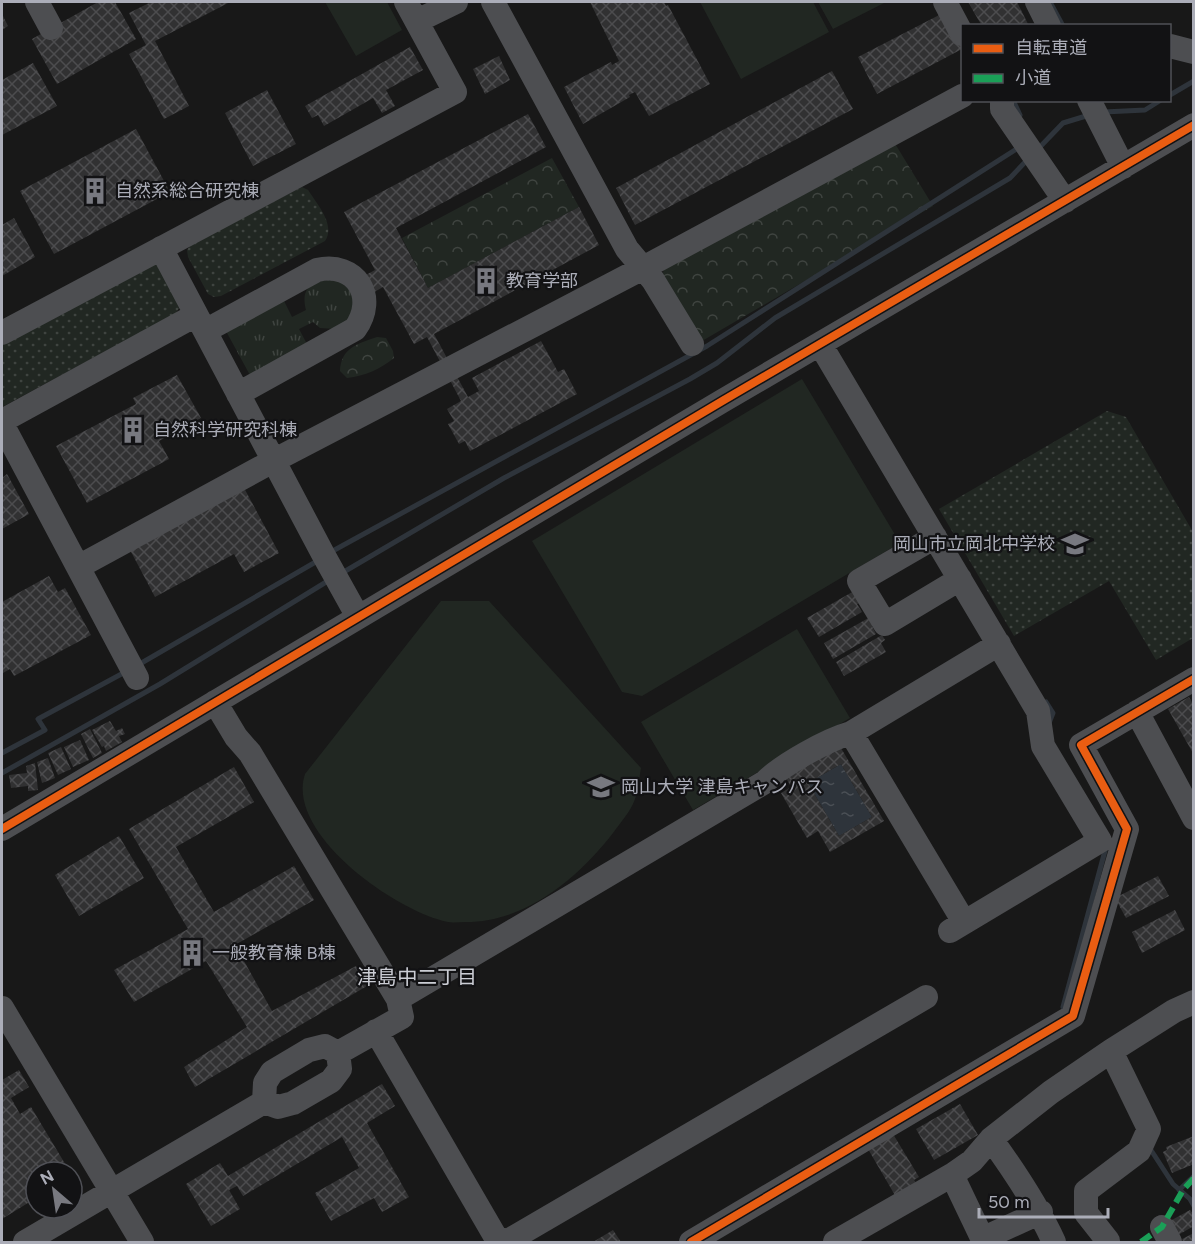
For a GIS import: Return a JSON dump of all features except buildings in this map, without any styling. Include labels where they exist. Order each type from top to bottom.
[{"type":"street","points":[[37,2],[51,28]]},
{"type":"street","points":[[2,333],[455,92],[412,11],[456,2]]},
{"type":"street","points":[[493,2],[627,249],[653,280],[692,344]]},
{"type":"street","points":[[945,2],[961,30]]},
{"type":"street","points":[[1037,2],[1048,24]]},
{"type":"street","points":[[1171,46],[1194,52]]},
{"type":"street","points":[[78,567],[273,461],[643,268],[961,97]]},
{"type":"street","points":[[1002,102],[1002,109],[1065,201]]},
{"type":"street","points":[[1090,102],[1123,167]]},
{"type":"street","points":[[2,829],[1194,125]]},
{"type":"street","points":[[161,248],[358,617]]},
{"type":"street","points":[[133,671],[2,422],[201,323],[317,270],[332,268],[344,271],[355,279],[363,289],[366,307],[362,320],[355,329],[238,394]]},
{"type":"street","points":[[820,344],[1038,711],[1043,746],[1100,841],[957,926],[851,733]]},
{"type":"street","points":[[935,537],[859,581],[885,624],[960,579]]},
{"type":"street","points":[[398,999],[765,782],[776,772],[839,736],[851,733],[999,644]]},
{"type":"street","points":[[693,1242],[1073,1016],[1127,829],[1081,745],[1194,679]]},
{"type":"street","points":[[215,702],[236,737],[256,763],[398,999],[402,1017],[338,1053]]},
{"type":"street","points":[[1137,712],[1194,818]]},
{"type":"street","points":[[376,1031],[490,1239],[506,1242],[926,997]]},
{"type":"street","points":[[836,1242],[952,1175],[972,1161],[992,1138],[1051,1092],[1114,1056],[1174,1011],[1194,1002]]},
{"type":"street","points":[[2,1008],[142,1242]]},
{"type":"street","points":[[264,1102],[265,1083],[272,1072],[309,1050],[325,1046],[338,1053]]},
{"type":"street","points":[[264,1102],[278,1107],[293,1103],[331,1081],[340,1069],[338,1053]]},
{"type":"street","points":[[1108,1241],[1086,1213],[1086,1191],[1139,1151],[1149,1129],[1114,1056]]},
{"type":"street","points":[[26,1242],[264,1102]]},
{"type":"street","points":[[992,1138],[1041,1212],[1054,1242]]},
{"type":"street","points":[[952,1175],[983,1241],[1041,1212]]},
{"type":"green space","points":[[325,2],[387,2],[402,30],[356,56]]},
{"type":"green space","points":[[700,2],[813,2],[829,32],[741,79]]},
{"type":"green space","points":[[818,2],[886,2],[833,29]]},
{"type":"green space","points":[[894,142],[933,206],[702,341],[662,276],[666,263]]},
{"type":"green space","points":[[552,158],[579,207],[428,288],[402,238]]},
{"type":"green space","points":[[302,187],[308,190],[327,222],[328,235],[325,241],[221,296],[214,297],[208,294],[188,257],[187,250],[192,243]]},
{"type":"green space","points":[[149,265],[158,265],[180,307],[175,314],[2,407],[2,344]]},
{"type":"green space","points":[[339,279],[354,293],[356,313],[336,329],[320,328],[313,322],[299,329],[308,346],[251,377],[226,331],[284,301],[292,317],[306,310],[305,294],[312,285],[324,280]]},
{"type":"green space","points":[[377,337],[386,338],[394,358],[372,371],[347,378],[340,371],[343,357],[351,348]]},
{"type":"green space","points":[[802,379],[900,543],[642,696],[622,692],[532,541]]},
{"type":"green space","points":[[1107,411],[1126,417],[1193,532],[1193,638],[1156,660],[1109,581],[1014,636],[939,509]]},
{"type":"green space","points":[[441,601],[489,601],[641,768],[631,808],[584,866],[567,881],[530,906],[488,920],[448,922],[426,915],[375,887],[328,845],[312,821],[303,797],[305,774]]},
{"type":"green space","points":[[797,629],[850,718],[693,810],[641,722]]},
{"type":"water","points":[[841,764],[872,817],[839,836],[808,783]]},
{"type":"waterway","points":[[1050,2],[1062,24]]},
{"type":"waterway","points":[[1171,94],[1194,81]]},
{"type":"waterway","points":[[1014,102],[1020,115]]},
{"type":"waterway","points":[[1104,112],[1145,110],[1158,102]]},
{"type":"waterway","points":[[1037,150],[1063,123],[1086,116]]},
{"type":"waterway","points":[[329,553],[707,346],[1018,148]]},
{"type":"waterway","points":[[342,573],[504,478],[717,363],[775,318],[1010,178],[1028,159]]},
{"type":"waterway","points":[[138,665],[319,560]]},
{"type":"waterway","points":[[2,773],[160,684],[331,579]]},
{"type":"waterway","points":[[2,753],[45,730],[38,719],[127,671]]},
{"type":"waterway","points":[[1046,702],[1053,713],[1049,723]]},
{"type":"waterway","points":[[1063,1007],[1106,847]]},
{"type":"waterway","points":[[1149,1147],[1173,1184],[1190,1199],[1194,1206]]},
{"type":"waterway","points":[[1179,1190],[1194,1176]]},
{"type":"marked path","points":[[1141,1242],[1162,1227],[1183,1190],[1194,1178]]},
{"type":"cycle path","points":[[2,829],[724,400],[1194,125]]},
{"type":"cycle path","points":[[691,1242],[1073,1016],[1127,829],[1081,745],[1194,679]]},
{"type":"place","name":"自然系総合研究棟","points":[[95,191]]},
{"type":"place","name":"教育学部","points":[[486,281]]},
{"type":"place","name":"自然科学研究科棟","points":[[133,430]]},
{"type":"place","name":"岡山市立岡北中学校","points":[[1075,544]]},
{"type":"place","name":"岡山大学 津島キャンパス","points":[[601,787]]},
{"type":"place","name":"一般教育棟 B棟","points":[[192,953]]},
{"type":"district","name":"津島中二丁目","points":[[417,977]]}]
